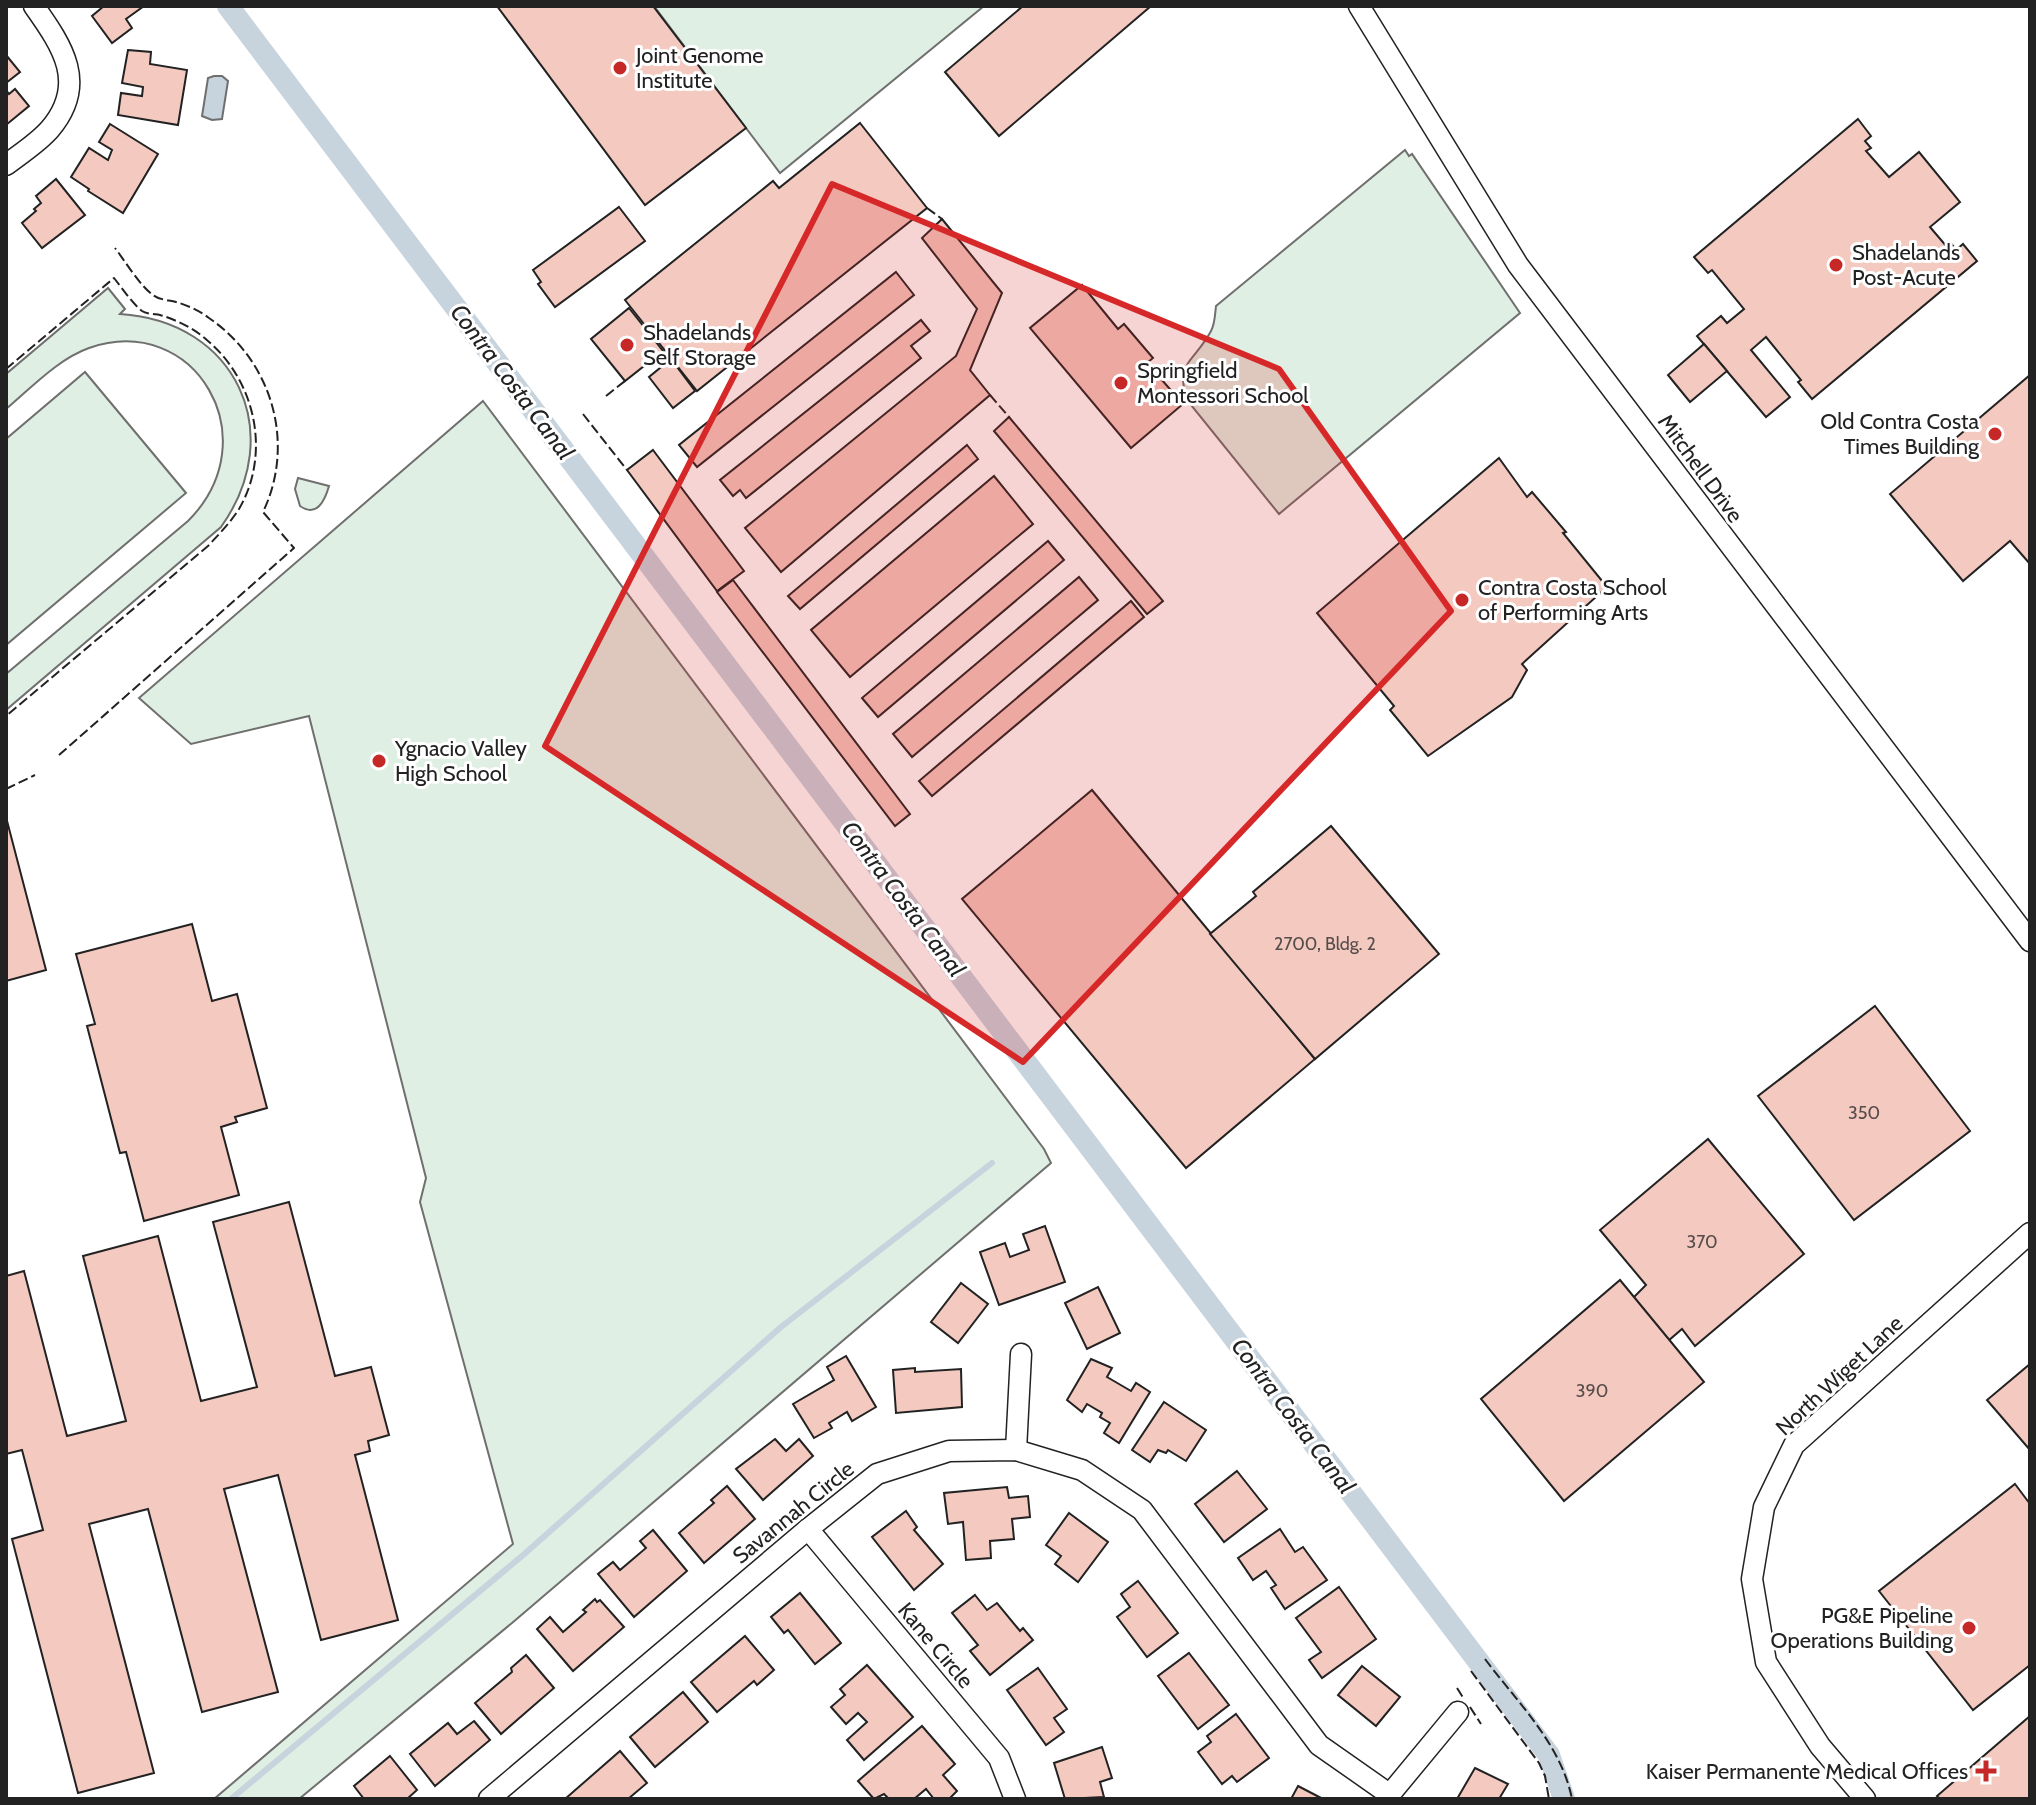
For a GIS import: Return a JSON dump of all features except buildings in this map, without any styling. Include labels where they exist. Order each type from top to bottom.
[{"type":"street","points":[[6,165],[48,131],[63,110],[70,84],[68,61],[34,6]]},
{"type":"street","name":"Mitchell Drive","points":[[1359,6],[1518,265],[2030,941]]},
{"type":"street","name":"North Wiget Lane","points":[[1865,1799],[1820,1746],[1766,1662],[1752,1579],[1764,1507],[1794,1445],[2030,1233]]},
{"type":"street","points":[[1016,1450],[1021,1354]]},
{"type":"street","name":"Savannah Circle","points":[[489,1799],[877,1474],[949,1451],[1016,1450],[1082,1470],[1142,1510],[1319,1745],[1387,1796]]},
{"type":"street","name":"Kane Circle","points":[[808,1529],[999,1758],[1015,1799]]},
{"type":"street","points":[[1387,1796],[1458,1712]]},
{"type":"highlighted area","points":[[832,184],[1279,369],[1451,611],[1023,1062],[545,746]]},
{"type":"green space","points":[[654,6],[984,6],[780,173]]},
{"type":"green space","points":[[1405,150],[1409,156],[1412,154],[1520,313],[1279,514],[1191,405],[1185,392],[1184,372],[1211,331],[1216,306]]},
{"type":"green space","points":[[108,288],[125,309],[120,314],[160,321],[194,337],[221,360],[239,388],[249,420],[250,455],[241,491],[221,527],[6,710],[6,674],[188,521],[212,489],[222,454],[221,420],[209,390],[189,365],[161,348],[127,341],[89,348],[56,367],[6,409],[6,374]]},
{"type":"green space","points":[[85,372],[186,493],[6,645],[6,439]]},
{"type":"green space","points":[[483,401],[1044,1149],[1051,1163],[512,1623],[299,1799],[214,1799],[513,1544],[420,1202],[426,1178],[309,716],[191,744],[139,698]]},
{"type":"green space","points":[[298,478],[329,486],[323,502],[316,509],[300,506],[295,489]]},
{"type":"shaded area","points":[[222,76],[228,81],[222,119],[212,120],[202,116],[208,78]]},
{"type":"waterway","name":"Contra Costa Canal","points":[[228,6],[1549,1755],[1564,1799]]},
{"type":"waterway","points":[[231,1799],[522,1556],[781,1327],[992,1163]]},
{"type":"fence","points":[[927,208],[942,219]]},
{"type":"fence","points":[[59,755],[294,548],[263,512],[273,486],[277,432],[272,405],[249,357],[231,336],[205,315],[148,291],[115,248]]},
{"type":"fence","points":[[6,369],[114,278],[142,311],[166,317],[192,329],[224,358],[238,377],[247,398],[254,420],[256,442],[249,488],[239,509],[220,533],[6,716]]},
{"type":"fence","points":[[606,396],[625,381]]},
{"type":"fence","points":[[990,395],[1009,417]]},
{"type":"fence","points":[[583,414],[627,470]]},
{"type":"fence","points":[[6,789],[35,775]]},
{"type":"fence","points":[[1485,1659],[1548,1742],[1572,1799]]},
{"type":"fence","points":[[1471,1671],[1539,1763],[1549,1799]]},
{"type":"fence","points":[[1457,1688],[1464,1699]]},
{"type":"fence","points":[[1470,1707],[1481,1724]]},
{"type":"place","name":"Joint Genome Institute","points":[[620,68]]},
{"type":"place","name":"Shadelands Post-Acute","points":[[1836,265]]},
{"type":"place","name":"Shadelands Self Storage","points":[[627,345]]},
{"type":"place","name":"Springfield Montessori School","points":[[1121,383]]},
{"type":"place","name":"Old Contra Costa Times Building","points":[[1995,434]]},
{"type":"place","name":"Contra Costa School of Performing Arts","points":[[1462,600]]},
{"type":"place","name":"Ygnacio Valley High School","points":[[379,761]]},
{"type":"place","name":"PG&E Pipeline Operations Building","points":[[1969,1628]]},
{"type":"place","name":"Kaiser Permanente Medical Offices","points":[[1986,1771]]}]
